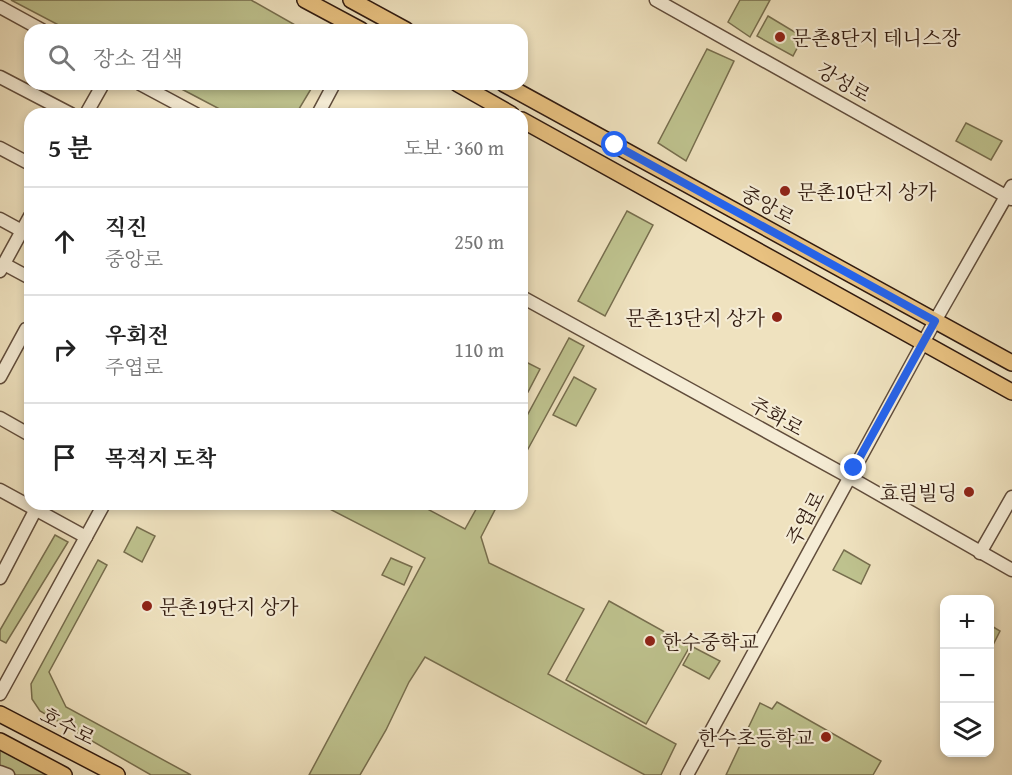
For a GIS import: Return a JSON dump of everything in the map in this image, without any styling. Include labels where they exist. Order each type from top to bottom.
[{"type":"main road","points":[[305,0],[351,24]]},
{"type":"main road","points":[[351,0],[378,6],[398,24]]},
{"type":"main road","points":[[367,24],[378,6]]},
{"type":"main road","points":[[469,90],[500,108]]},
{"type":"main road","name":"중앙로","points":[[515,90],[1012,363]]},
{"type":"main road","points":[[528,123],[1012,392]]},
{"type":"main road","name":"호수로","points":[[0,714],[117,775]]},
{"type":"main road","points":[[0,741],[64,775]]},
{"type":"street","name":"강성로","points":[[656,0],[1010,194]]},
{"type":"street","points":[[0,7],[31,24]]},
{"type":"street","points":[[0,77],[24,90]]},
{"type":"street","points":[[25,90],[59,108]]},
{"type":"street","points":[[89,108],[100,90]]},
{"type":"street","points":[[151,90],[185,108]]},
{"type":"street","points":[[321,108],[331,90]]},
{"type":"street","points":[[0,148],[24,161]]},
{"type":"street","name":"주엽로","points":[[687,775],[935,321],[1010,194]]},
{"type":"street","points":[[0,219],[22,231]]},
{"type":"street","points":[[24,227],[2,268],[24,276]]},
{"type":"street","name":"주화로","points":[[528,300],[849,477],[1012,570]]},
{"type":"street","points":[[0,377],[24,333]]},
{"type":"street","points":[[0,418],[24,427]]},
{"type":"street","points":[[0,490],[24,501]]},
{"type":"street","points":[[980,553],[1012,497]]},
{"type":"street","points":[[1,573],[35,510]]},
{"type":"street","points":[[42,510],[86,537]]},
{"type":"street","points":[[0,694],[101,510]]},
{"type":"street","points":[[0,772],[8,775]]},
{"type":"green space","points":[[11,0],[251,0],[293,24],[57,24]]},
{"type":"green space","points":[[740,0],[770,0],[750,37],[728,22]]},
{"type":"green space","name":"문촌8단지 테니스장","points":[[768,16],[803,37],[793,56],[757,36]]},
{"type":"green space","points":[[707,49],[734,61],[686,161],[658,143]]},
{"type":"green space","points":[[183,90],[310,90],[300,108],[218,108]]},
{"type":"green space","points":[[966,123],[1002,141],[991,160],[956,141]]},
{"type":"green space","points":[[627,211],[653,225],[605,316],[578,301]]},
{"type":"green space","points":[[569,338],[584,346],[528,449],[528,414]]},
{"type":"green space","points":[[528,363],[540,369],[528,392]]},
{"type":"green space","points":[[574,377],[596,389],[576,426],[553,415]]},
{"type":"green space","points":[[332,510],[429,510],[465,529],[476,510],[495,510],[481,537],[489,563],[584,609],[548,674],[676,744],[661,775],[645,775],[425,657],[409,682],[386,730],[360,775],[309,775],[425,558]]},
{"type":"green space","points":[[137,527],[155,536],[142,562],[124,552]]},
{"type":"green space","points":[[55,535],[68,542],[6,643],[0,640],[0,630]]},
{"type":"green space","points":[[844,550],[870,565],[861,584],[833,570]]},
{"type":"green space","points":[[391,558],[412,567],[404,585],[382,575]]},
{"type":"green space","points":[[98,560],[107,565],[49,672],[66,707],[191,775],[151,775],[40,711],[32,699],[31,684]]},
{"type":"green space","points":[[609,601],[690,646],[646,724],[566,680]]},
{"type":"green space","points":[[994,627],[1000,631],[994,643]]},
{"type":"green space","points":[[693,647],[720,661],[709,679],[683,665]]},
{"type":"green space","points":[[777,702],[881,761],[873,775],[726,775],[760,703],[772,709]]},
{"type":"green space","points":[[0,743],[57,775],[16,775],[0,766]]},
{"type":"place","name":"문촌8단지 테니스장","points":[[780,37]]},
{"type":"place","name":"문촌10단지 상가","points":[[785,191]]},
{"type":"place","name":"문촌13단지 상가","points":[[777,317]]},
{"type":"place","name":"효림빌딩","points":[[969,492]]},
{"type":"place","name":"문촌19단지 상가","points":[[147,606]]},
{"type":"place","name":"한수중학교","points":[[650,641]]},
{"type":"place","name":"한수초등학교","points":[[826,737]]},
{"type":"route","points":[[615,145],[935,321],[854,468]]}]
